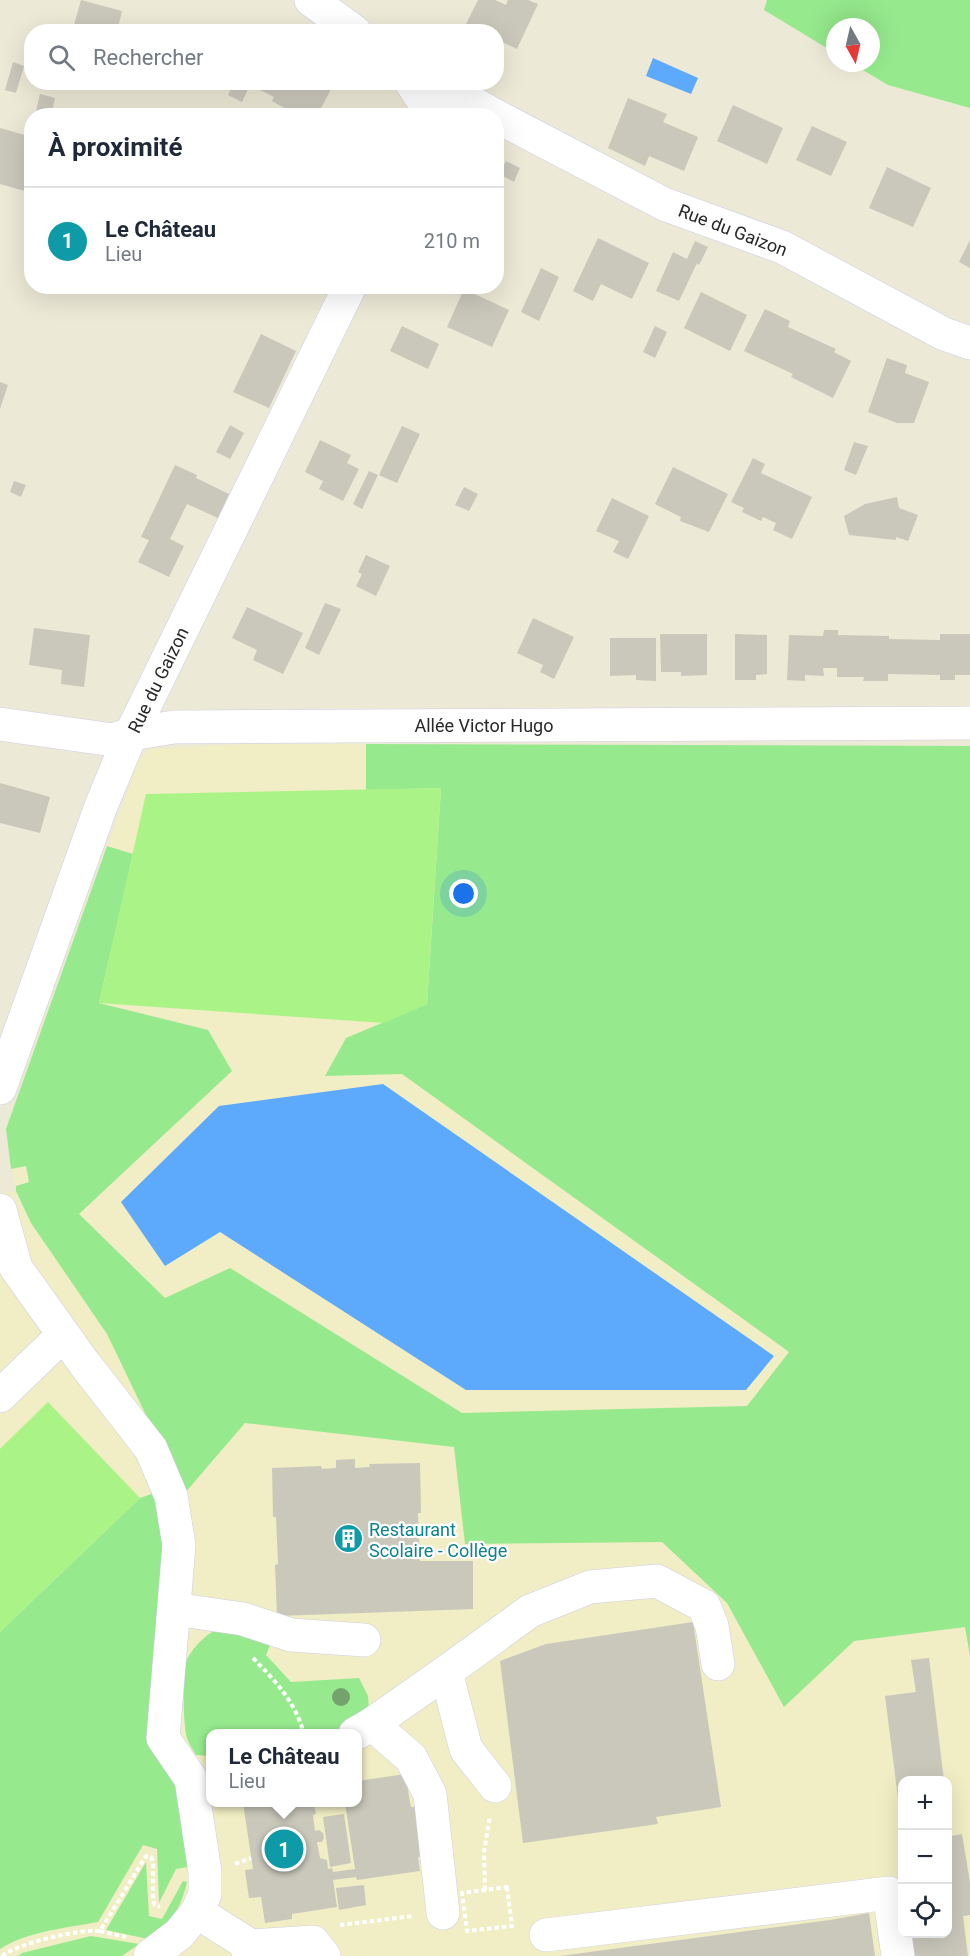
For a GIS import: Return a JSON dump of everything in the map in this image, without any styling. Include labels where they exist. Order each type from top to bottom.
[{"type":"street","points":[[311,0],[344,24]]},
{"type":"street","points":[[416,90],[430,108]]},
{"type":"street","name":"Rue du Gaizon","points":[[441,108],[466,99],[482,108]]},
{"type":"street","name":"Rue du Gaizon","points":[[504,120],[664,204],[782,247],[944,334],[970,343]]},
{"type":"street","name":"Rue du Gaizon","points":[[2,1078],[101,806],[131,734],[346,294]]},
{"type":"street","name":"Allée Victor Hugo","points":[[0,724],[113,740],[131,734],[174,727],[970,723]]},
{"type":"street","points":[[0,1210],[16,1268],[63,1335],[151,1449],[171,1496],[179,1545],[164,1738],[201,1776],[205,1872],[205,1894],[182,1908]]},
{"type":"street","points":[[0,1396],[63,1335]]},
{"type":"street","points":[[454,1913],[430,1794],[411,1758],[363,1729],[530,1611],[590,1587],[657,1581],[704,1606],[712,1626],[718,1665]]},
{"type":"street","points":[[174,1609],[243,1618],[291,1635],[364,1640]]},
{"type":"street","points":[[446,1672],[466,1749],[495,1786]]},
{"type":"street","points":[[546,1935],[889,1893],[898,1956]]},
{"type":"street","points":[[182,1908],[249,1951],[319,1949]]},
{"type":"street","points":[[150,1956],[179,1934],[182,1908]]},
{"type":"path","points":[[250,1654],[273,1679],[298,1713],[303,1729]]},
{"type":"path","points":[[485,1890],[484,1852],[495,1786]]},
{"type":"path","points":[[2,1956],[8,1951],[42,1940],[88,1930],[100,1931],[146,1856],[151,1857],[153,1861],[155,1905],[162,1908],[182,1908]]},
{"type":"path","points":[[507,1887],[512,1926],[467,1931],[454,1913],[462,1893],[507,1887]]},
{"type":"path","points":[[319,1949],[336,1925],[454,1913]]},
{"type":"shaded area","points":[[244,744],[970,746],[970,1956],[0,1956],[0,1193],[16,1191],[6,1129],[139,759],[150,749]]},
{"type":"green space","points":[[767,0],[970,0],[970,108],[888,85],[866,72],[880,72],[880,18],[826,18],[826,48],[764,10]]},
{"type":"green space","points":[[366,744],[970,746],[970,1656],[965,1627],[854,1641],[784,1707],[727,1603],[662,1542],[465,1544],[454,1447],[245,1423],[184,1494],[107,1334],[31,1223],[16,1191],[16,1186],[29,1182],[26,1166],[11,1169],[6,1129],[107,846],[133,854],[99,1003],[208,1030],[232,1071],[79,1214],[165,1298],[230,1268],[462,1413],[747,1406],[789,1352],[402,1074],[325,1076],[346,1038],[427,1004],[441,788],[366,790]]},
{"type":"green space","points":[[441,788],[427,1004],[384,1023],[99,1003],[146,794]]},
{"type":"green space","points":[[48,1402],[140,1498],[0,1632],[0,1449]]},
{"type":"green space","points":[[160,1491],[177,1786],[188,1838],[188,1867],[176,1869],[159,1903],[157,1849],[143,1845],[98,1922],[35,1934],[0,1949],[0,1632],[140,1498]]},
{"type":"green space","points":[[221,1627],[271,1643],[266,1655],[291,1682],[359,1678],[368,1696],[369,1711],[340,1729],[206,1729],[206,1756],[196,1755],[186,1732],[185,1665],[197,1645]]},
{"type":"green space","points":[[146,1862],[149,1916],[162,1919],[183,1881],[187,1882],[174,1915],[148,1939],[106,1930]]},
{"type":"green space","points":[[91,1936],[139,1944],[122,1956],[18,1956],[22,1953]]},
{"type":"water","points":[[653,58],[698,78],[691,94],[646,76]]},
{"type":"water","points":[[383,1084],[774,1356],[746,1390],[466,1390],[220,1232],[165,1266],[121,1202],[219,1106]]},
{"type":"building","points":[[81,0],[122,11],[119,24],[74,24]]},
{"type":"building","points":[[478,0],[495,0],[506,5],[508,0],[528,0],[538,4],[517,49],[504,43],[504,24],[466,24]]},
{"type":"building","points":[[13,62],[24,66],[16,93],[5,90]]},
{"type":"building","points":[[230,90],[248,90],[242,102],[228,95]]},
{"type":"building","points":[[260,90],[330,90],[321,108],[285,108],[272,101],[274,97]]},
{"type":"building","points":[[40,94],[55,98],[53,108],[37,108]]},
{"type":"building","points":[[628,98],[667,114],[663,122],[698,137],[684,171],[649,156],[645,166],[608,148]]},
{"type":"building","points":[[733,105],[783,128],[767,164],[717,141]]},
{"type":"building","points":[[812,126],[847,142],[831,176],[796,160]]},
{"type":"building","points":[[0,128],[24,135],[24,191],[0,184]]},
{"type":"building","points":[[506,161],[520,168],[514,182],[504,177]]},
{"type":"building","points":[[887,167],[931,188],[913,227],[869,208]]},
{"type":"building","points":[[598,238],[649,263],[632,299],[601,284],[593,301],[573,291]]},
{"type":"building","points":[[970,240],[970,268],[959,262]]},
{"type":"building","points":[[695,241],[708,247],[699,265],[697,263],[679,301],[656,291],[673,252],[687,259]]},
{"type":"building","points":[[541,268],[559,277],[539,321],[521,312]]},
{"type":"building","points":[[701,292],[747,315],[730,351],[684,328]]},
{"type":"building","points":[[462,294],[475,294],[509,310],[492,347],[447,327]]},
{"type":"building","points":[[765,309],[790,321],[788,327],[836,349],[834,352],[851,361],[833,398],[791,377],[793,374],[744,351]]},
{"type":"building","points":[[402,326],[439,344],[428,369],[390,351]]},
{"type":"building","points":[[655,326],[667,332],[655,358],[643,352]]},
{"type":"building","points":[[261,334],[296,351],[269,408],[233,392]]},
{"type":"building","points":[[887,358],[907,365],[905,373],[929,382],[914,423],[897,423],[868,412]]},
{"type":"building","points":[[0,382],[8,385],[0,409]]},
{"type":"building","points":[[230,425],[244,433],[230,459],[216,452]]},
{"type":"building","points":[[402,426],[420,434],[397,483],[379,475]]},
{"type":"building","points":[[320,440],[351,455],[347,463],[359,469],[343,501],[319,489],[323,481],[305,472]]},
{"type":"building","points":[[854,442],[868,446],[856,475],[844,470]]},
{"type":"building","points":[[753,458],[765,464],[761,473],[812,497],[792,539],[773,530],[776,523],[763,517],[761,521],[742,512],[744,508],[731,502]]},
{"type":"building","points":[[175,465],[229,494],[218,518],[187,504],[170,539],[184,546],[169,577],[138,562],[149,540],[141,537]]},
{"type":"building","points":[[673,467],[728,494],[709,532],[680,521],[681,517],[655,504]]},
{"type":"building","points":[[369,471],[378,475],[362,509],[353,504]]},
{"type":"building","points":[[14,481],[26,485],[21,497],[10,492]]},
{"type":"building","points":[[464,487],[478,494],[469,511],[455,505]]},
{"type":"building","points":[[897,497],[899,508],[918,515],[908,541],[896,537],[896,540],[849,535],[844,516],[865,504]]},
{"type":"building","points":[[612,498],[649,516],[628,559],[613,552],[619,541],[596,531]]},
{"type":"building","points":[[366,555],[390,566],[376,596],[356,586],[362,574],[358,572]]},
{"type":"building","points":[[325,603],[341,609],[319,655],[305,648]]},
{"type":"building","points":[[247,607],[303,633],[283,674],[253,660],[257,650],[232,638]]},
{"type":"building","points":[[533,618],[574,637],[554,679],[540,672],[543,665],[517,653]]},
{"type":"building","points":[[34,628],[90,635],[84,687],[61,684],[62,670],[29,665]]},
{"type":"building","points":[[824,630],[838,630],[838,635],[889,636],[889,639],[940,640],[940,634],[970,634],[970,675],[955,675],[955,680],[940,680],[940,675],[888,674],[888,681],[863,681],[864,677],[837,677],[837,668],[823,668],[824,676],[805,675],[805,681],[787,680],[789,635],[823,636]]},
{"type":"building","points":[[660,634],[707,634],[707,675],[681,676],[681,672],[661,672]]},
{"type":"building","points":[[735,634],[767,635],[767,674],[756,675],[756,680],[735,680]]},
{"type":"building","points":[[610,638],[656,638],[656,681],[636,680],[636,675],[610,676]]},
{"type":"building","points":[[0,783],[50,797],[40,833],[0,823]]},
{"type":"building","name":"Restaurant Scolaire - Collège","points":[[355,1459],[355,1468],[370,1467],[369,1464],[420,1463],[421,1513],[418,1513],[420,1561],[473,1561],[473,1609],[277,1616],[275,1565],[278,1564],[276,1517],[273,1517],[272,1468],[321,1466],[322,1469],[336,1468],[336,1460]]},
{"type":"building","points":[[693,1622],[721,1807],[656,1817],[658,1824],[523,1843],[500,1661],[546,1644]]},
{"type":"building","points":[[929,1658],[944,1776],[898,1776],[898,1798],[885,1696],[916,1692],[911,1660]]},
{"type":"building","points":[[405,1774],[411,1807],[422,1805],[429,1855],[418,1857],[420,1871],[357,1880],[356,1877],[333,1880],[337,1907],[292,1914],[292,1919],[265,1923],[261,1897],[249,1898],[245,1870],[253,1869],[244,1807],[315,1807],[316,1814],[313,1815],[315,1831],[319,1830],[323,1833],[324,1838],[322,1842],[317,1842],[320,1858],[327,1860],[328,1869],[332,1868],[333,1872],[355,1869],[346,1807],[362,1807],[362,1780]]},
{"type":"building","points":[[344,1814],[351,1863],[330,1867],[323,1817]]},
{"type":"building","points":[[962,1834],[970,1882],[970,1915],[963,1916],[968,1956],[913,1956],[911,1938],[952,1938],[952,1836]]},
{"type":"building","points":[[364,1885],[366,1905],[339,1910],[336,1888]]},
{"type":"building","points":[[869,1913],[875,1956],[560,1956],[830,1920]]},
{"type":"place","name":"Restaurant Scolaire - Collège","points":[[348,1539]]},
{"type":"place","name":"Le Château","points":[[284,1849]]}]
